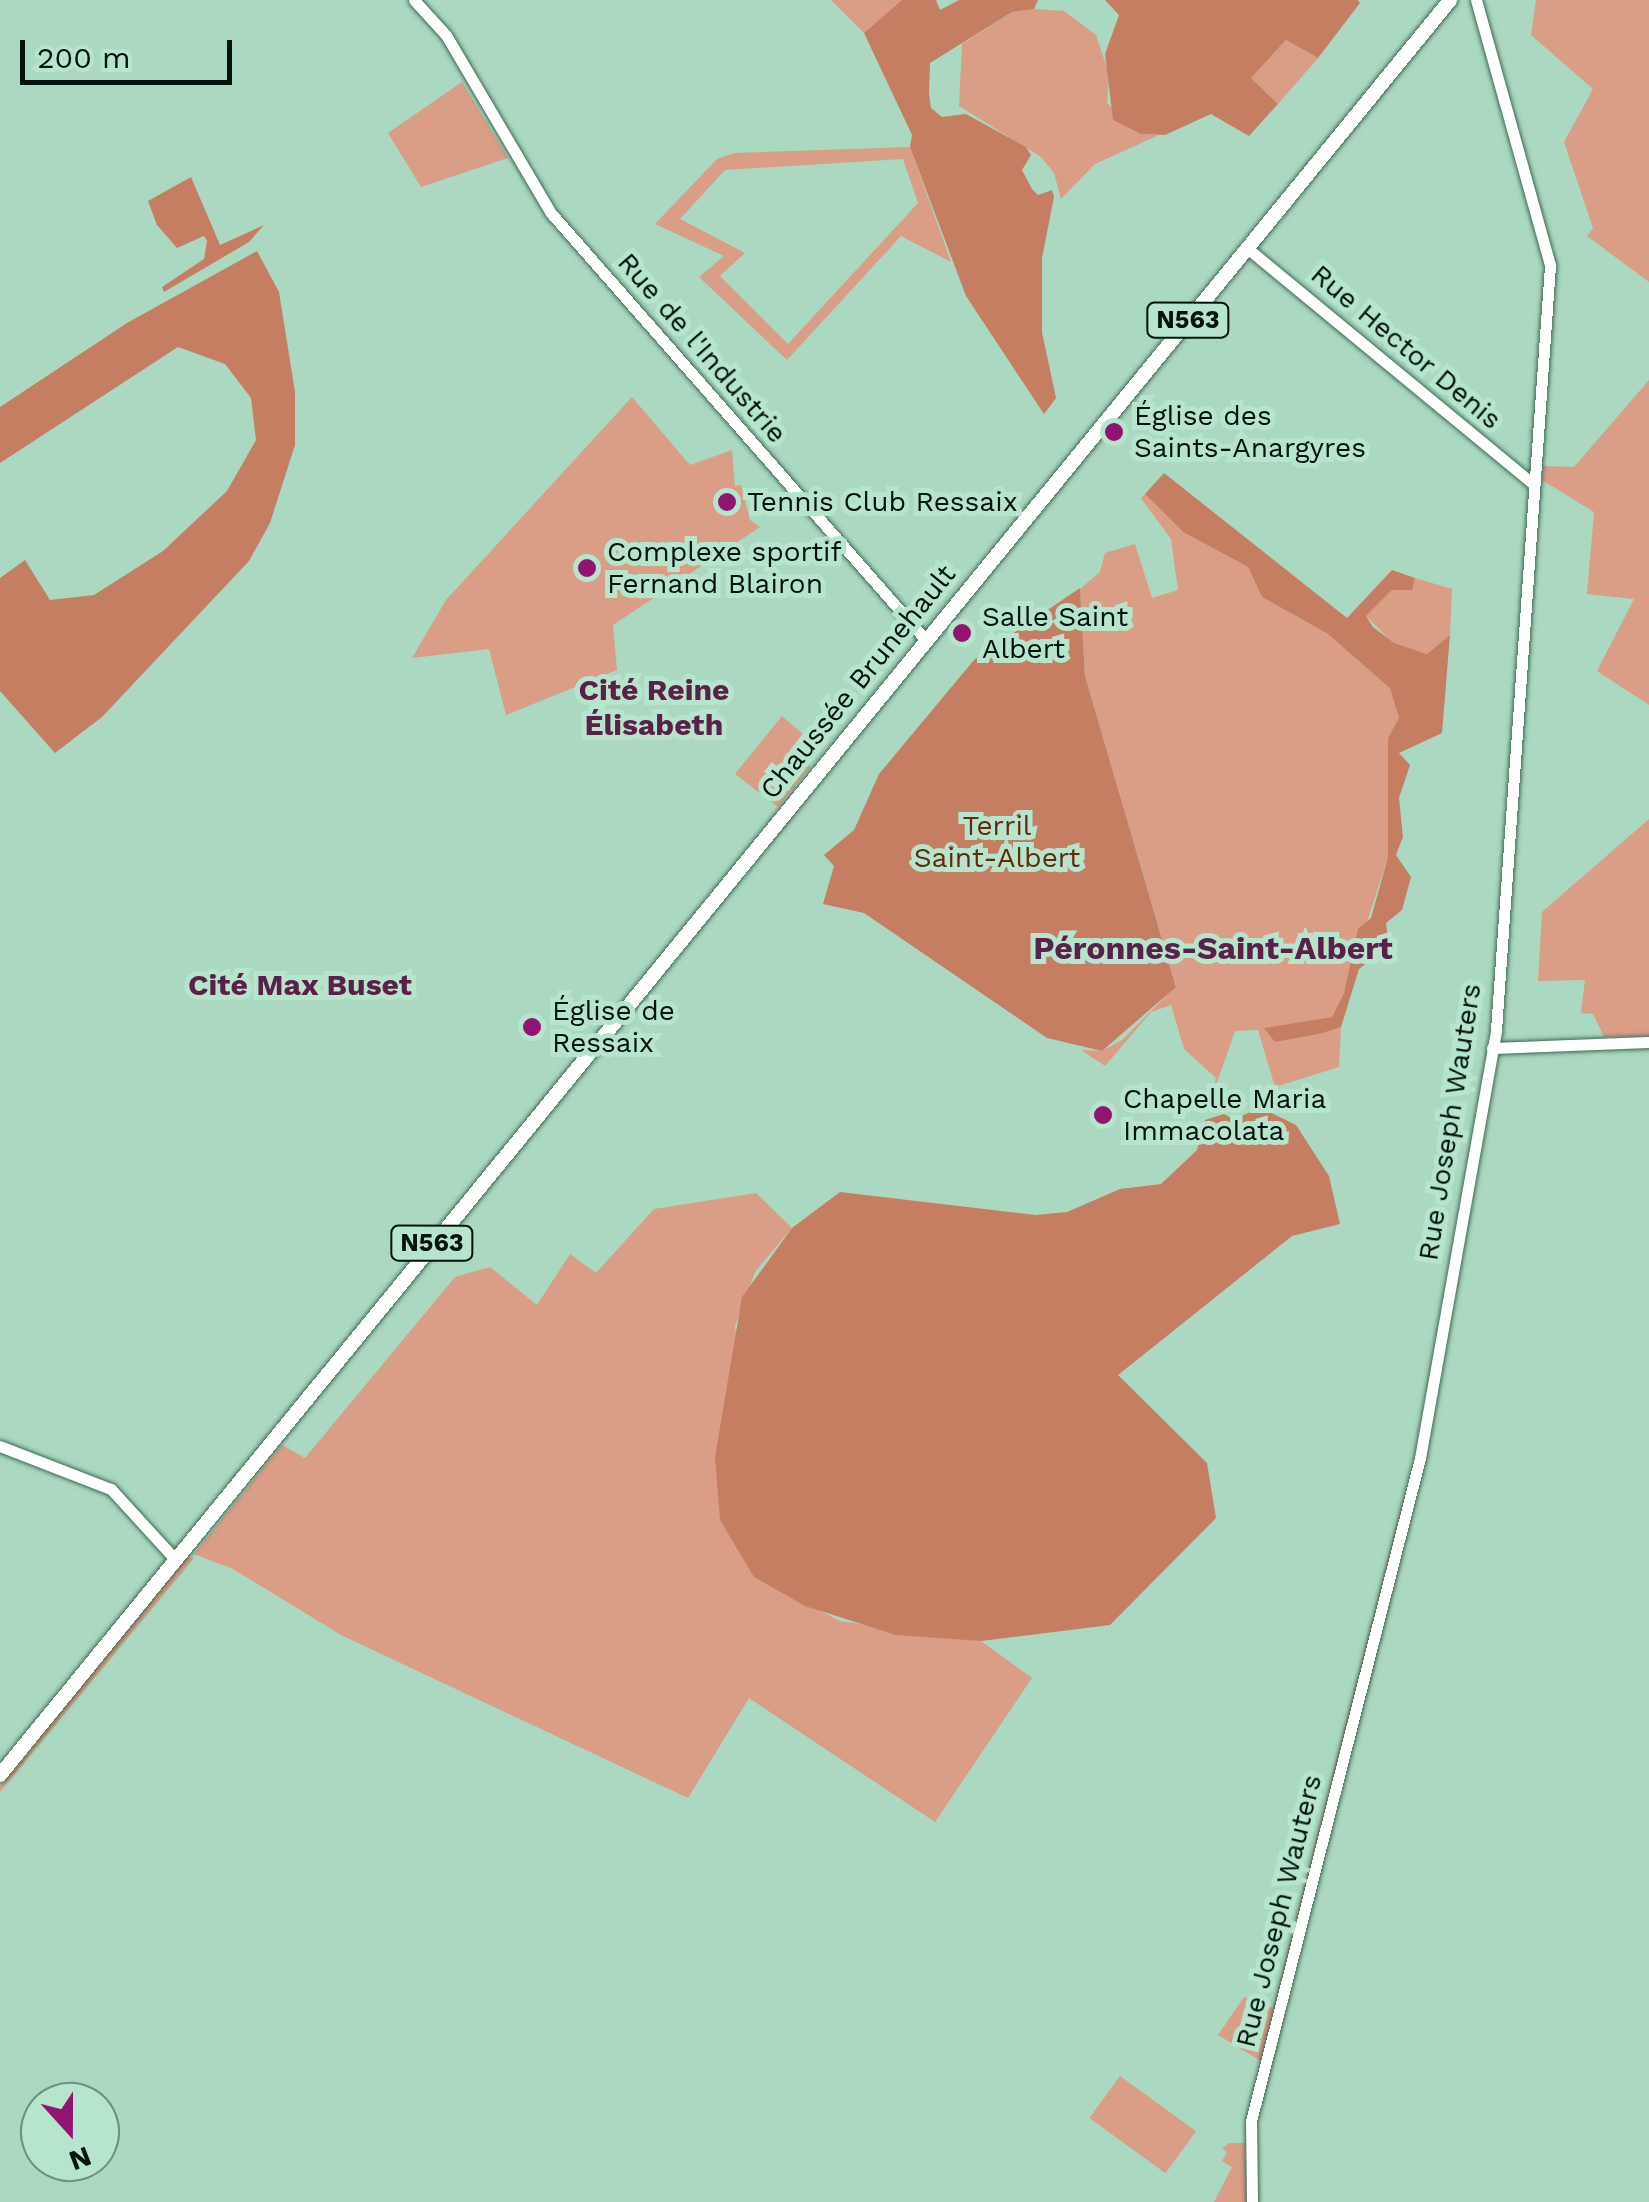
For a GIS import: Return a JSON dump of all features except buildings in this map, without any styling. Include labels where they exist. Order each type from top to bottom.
[{"type":"main road","name":"Chaussée Brunehault","points":[[178,1556],[1450,0]]},
{"type":"main road","name":"N563","points":[[0,1774],[178,1556]]},
{"type":"street","name":"Rue de l'Industrie","points":[[414,0],[468,69],[551,213],[925,639]]},
{"type":"street","name":"Rue Joseph Wauters","points":[[1252,2202],[1251,2121],[1420,1458],[1492,1048],[1548,248],[1476,0]]},
{"type":"street","name":"Rue Hector Denis","points":[[1246,248],[1534,485]]},
{"type":"street","points":[[1492,1048],[1649,1042]]},
{"type":"street","points":[[0,1446],[111,1490],[178,1556]]},
{"type":"shaded area","points":[[831,0],[902,0],[864,33]]},
{"type":"shaded area","points":[[1536,0],[1649,0],[1649,282],[1587,236],[1593,228],[1564,142],[1593,89],[1531,35]]},
{"type":"shaded area","points":[[1064,11],[1096,35],[1109,74],[1107,103],[1141,134],[1159,135],[1095,164],[1061,199],[1054,173],[1041,157],[959,106],[962,44],[1012,12]]},
{"type":"shaded area","points":[[1286,40],[1318,58],[1278,104],[1251,78]]},
{"type":"shaded area","points":[[462,82],[508,158],[421,187],[388,133]]},
{"type":"shaded area","points":[[910,147],[951,262],[901,236],[787,360],[699,277],[724,256],[655,224],[717,159],[734,153]],"holes":[[[903,159],[918,203],[788,344],[720,276],[745,253],[680,219],[725,170]]]},
{"type":"shaded area","points":[[1649,380],[1649,705],[1597,671],[1634,599],[1587,594],[1594,512],[1542,480],[1543,466],[1574,467]]},
{"type":"shaded area","name":"Complexe sportif Fernand Blairon","points":[[632,397],[690,465],[732,450],[735,486],[741,485],[750,520],[760,527],[613,625],[617,670],[506,715],[489,649],[412,658],[446,600]]},
{"type":"shaded area","points":[[1145,494],[1183,532],[1248,567],[1262,597],[1328,634],[1391,688],[1399,719],[1388,738],[1388,857],[1344,993],[1332,1017],[1265,1028],[1323,1033],[1341,1027],[1339,1067],[1275,1087],[1258,1030],[1235,1031],[1208,1108],[1216,1078],[1184,1049],[1171,1005],[1151,1012],[1105,1066],[1081,1050],[1102,1051],[1122,1040],[1176,986],[1085,676],[1080,589],[1100,572],[1105,553],[1135,544],[1152,598],[1178,590],[1171,539],[1141,498]]},
{"type":"shaded area","points":[[1415,578],[1452,589],[1450,635],[1427,654],[1393,643],[1366,616],[1392,590],[1411,589]]},
{"type":"shaded area","points":[[782,716],[812,742],[805,750],[810,767],[778,807],[735,774]]},
{"type":"shaded area","points":[[1649,819],[1649,1036],[1604,1037],[1593,1014],[1581,1013],[1585,980],[1538,981],[1542,912]]},
{"type":"shaded area","points":[[756,1193],[792,1228],[755,1272],[735,1327],[738,1349],[715,1457],[754,1577],[840,1621],[981,1641],[1032,1678],[935,1822],[749,1698],[688,1798],[341,1635],[233,1569],[194,1554],[282,1445],[305,1458],[455,1277],[490,1267],[537,1305],[570,1254],[596,1273],[654,1209]]},
{"type":"shaded area","points":[[1403,1499],[1264,2063],[1218,2035],[1244,1997],[1273,2008]]},
{"type":"shaded area","points":[[186,1558],[194,1558],[0,1792],[0,1786]]},
{"type":"shaded area","points":[[1120,2076],[1196,2131],[1165,2173],[1089,2118]]},
{"type":"shaded area","points":[[1230,2143],[1245,2143],[1248,2202],[1214,2202],[1232,2167],[1222,2161],[1227,2152],[1222,2148]]},
{"type":"green space","points":[[902,0],[936,0],[940,10],[959,0],[1038,0],[1034,9],[1012,12],[930,63],[929,94],[931,108],[942,117],[966,114],[1026,147],[1031,155],[1022,170],[1032,189],[1038,195],[1052,190],[1042,258],[1042,332],[1056,398],[1044,414],[966,296],[910,147],[912,135],[864,33]]},
{"type":"green space","points":[[1105,0],[1360,3],[1318,58],[1286,40],[1251,78],[1278,104],[1249,136],[1211,114],[1165,135],[1141,134],[1113,120],[1105,54],[1119,15]]},
{"type":"green space","points":[[191,177],[220,245],[264,225],[249,242],[164,292],[162,287],[204,259],[207,241],[204,236],[177,248],[157,225],[148,201]]},
{"type":"green space","points":[[257,251],[279,292],[295,392],[295,445],[270,523],[249,561],[102,717],[55,753],[0,691],[0,578],[25,560],[50,600],[94,595],[163,551],[227,491],[256,440],[251,398],[225,364],[178,347],[0,463],[0,407],[127,323]]},
{"type":"green space","points":[[1164,473],[1347,618],[1392,570],[1415,578],[1412,590],[1392,590],[1366,616],[1373,627],[1394,643],[1427,654],[1450,635],[1442,733],[1399,753],[1410,765],[1399,798],[1403,837],[1396,855],[1411,877],[1402,910],[1386,923],[1389,946],[1359,969],[1341,1027],[1323,1033],[1275,1042],[1264,1028],[1332,1017],[1344,993],[1358,929],[1371,918],[1388,857],[1388,738],[1399,718],[1390,688],[1328,634],[1262,597],[1248,567],[1183,532],[1145,494]]},
{"type":"green space","name":"Terril Saint-Albert","points":[[1080,588],[1085,676],[1176,987],[1102,1051],[1047,1038],[864,913],[823,904],[834,866],[824,855],[854,830],[879,774],[974,660]]},
{"type":"green space","points":[[1261,1108],[1296,1125],[1329,1176],[1340,1224],[1292,1236],[1118,1375],[1207,1463],[1216,1518],[1110,1625],[981,1641],[896,1635],[805,1606],[754,1577],[720,1520],[715,1457],[742,1297],[792,1228],[840,1192],[1036,1215],[1067,1212],[1120,1189],[1161,1184],[1197,1150],[1205,1120],[1224,1114],[1233,1119]]},
{"type":"place","name":"Église des Saints-Anargyres","points":[[1114,432]]},
{"type":"place","name":"Tennis Club Ressaix","points":[[727,502]]},
{"type":"place","name":"Complexe sportif Fernand Blairon","points":[[587,568]]},
{"type":"place","name":"Salle Saint Albert","points":[[962,633]]},
{"type":"place","name":"Église de Ressaix","points":[[532,1027]]},
{"type":"place","name":"Chapelle Maria Immacolata","points":[[1103,1115]]},
{"type":"district","name":"Cité Reine Élisabeth","points":[[654,707]]},
{"type":"district","name":"Péronnes-Saint-Albert","points":[[1213,948]]},
{"type":"district","name":"Cité Max Buset","points":[[300,985]]}]
